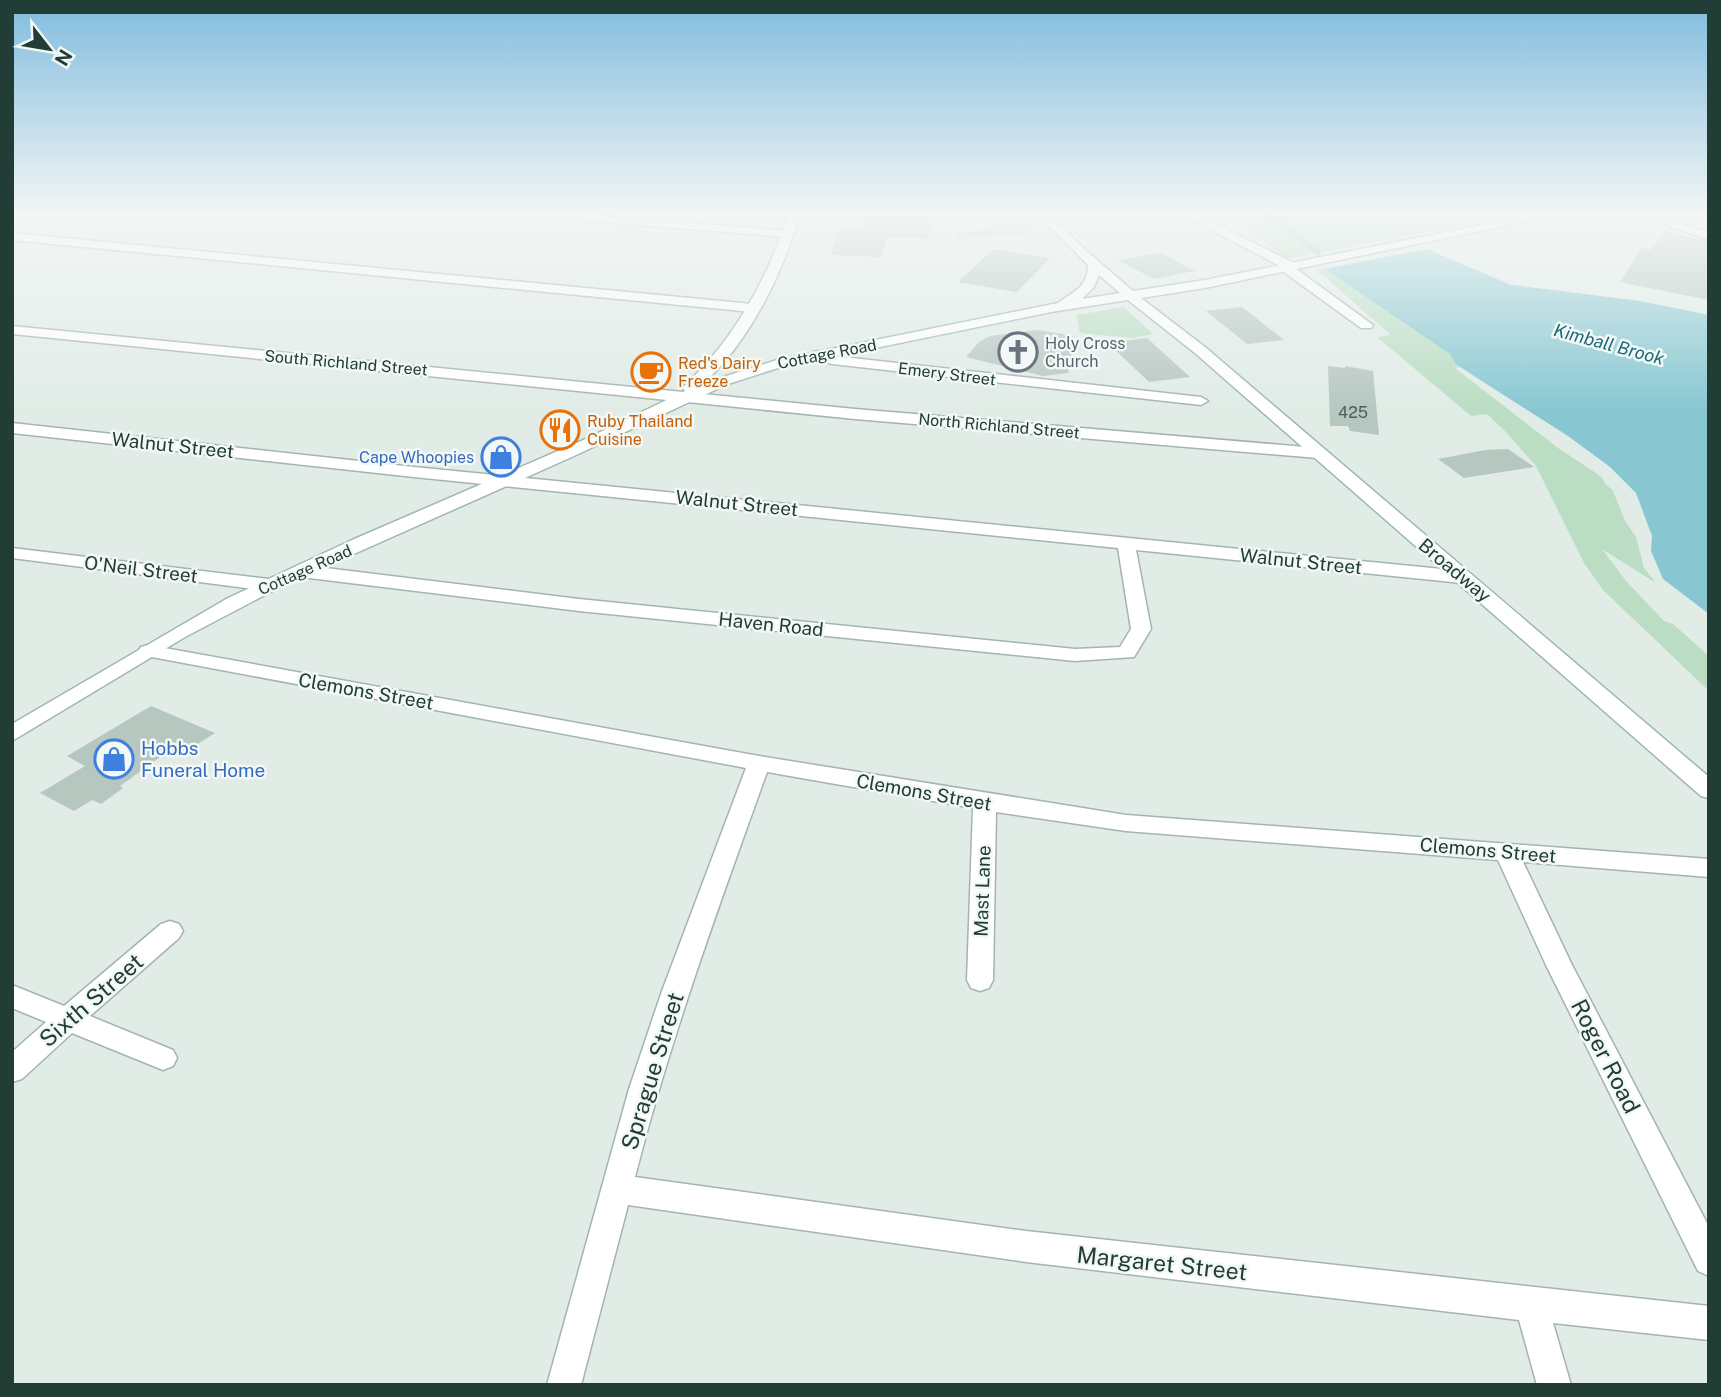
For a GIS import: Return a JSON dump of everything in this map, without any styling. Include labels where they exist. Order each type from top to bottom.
[{"type":"street","points":[[473,280],[752,307]]},
{"type":"street","points":[[680,396],[700,381],[720,359],[768,280]]},
{"type":"street","points":[[1051,308],[1085,291],[1092,280]]},
{"type":"street","name":"Broadway","points":[[1116,280],[1136,294]]},
{"type":"street","name":"Broadway","points":[[1122,280],[1166,327],[1200,350],[1709,790]]},
{"type":"street","name":"Cottage Road","points":[[12,734],[148,651],[269,585],[607,436],[680,396],[764,366],[1051,308],[1221,280]]},
{"type":"street","points":[[1305,280],[1366,326]]},
{"type":"street","points":[[1174,304],[1192,286]]},
{"type":"street","name":"South Richland Street","points":[[12,330],[680,396]]},
{"type":"street","name":"Emery Street","points":[[818,355],[832,360],[962,376],[1201,401]]},
{"type":"street","name":"North Richland Street","points":[[680,396],[1318,453]]},
{"type":"street","name":"Walnut Street","points":[[12,428],[505,481],[1462,577]]},
{"type":"street","name":"Haven Road","points":[[301,571],[579,605],[1074,655],[1127,653],[1140,629],[1126,544]]},
{"type":"street","name":"O'Neil Street","points":[[12,553],[269,585]]},
{"type":"street","name":"Clemons Street","points":[[148,651],[759,763],[1126,823],[1709,868]]},
{"type":"street","name":"Sprague Street","points":[[564,1385],[643,1089],[675,991],[759,763]]},
{"type":"street","name":"Mast Lane","points":[[980,980],[985,802]]},
{"type":"street","name":"Roger Road","points":[[1506,852],[1559,965],[1709,1260]]},
{"type":"street","name":"Sixth Street","points":[[12,1070],[170,931]]},
{"type":"street","points":[[12,996],[163,1058]]},
{"type":"street","name":"Margaret Street","points":[[618,1189],[829,1223],[1709,1323]]},
{"type":"street","points":[[1531,1304],[1554,1385]]},
{"type":"green space","points":[[1329,280],[1500,280],[1511,285],[1640,301],[1709,315],[1623,493],[1596,473],[1611,486],[1625,521],[1636,537],[1644,568],[1656,583],[1602,549],[1626,581],[1664,621],[1673,624],[1709,656],[1709,691],[1603,590],[1584,563],[1536,466],[1506,432],[1487,414],[1471,416],[1377,337],[1391,335]]},
{"type":"green space","points":[[1124,307],[1153,334],[1132,338],[1080,333],[1076,315]]},
{"type":"water","name":"Kimball Brook","points":[[1341,280],[1500,280],[1511,285],[1640,301],[1709,315],[1709,618],[1657,580],[1623,493],[1456,364],[1450,354]]},
{"type":"pier","points":[[1460,367],[1568,436],[1610,467],[1636,493],[1652,536],[1651,551],[1663,579],[1709,614],[1709,621],[1655,583],[1620,496],[1605,484],[1602,477],[1558,448],[1455,368]]},
{"type":"building","points":[[960,280],[1028,280],[1017,292],[958,282]]},
{"type":"building","points":[[1709,280],[1709,300],[1620,282]]},
{"type":"building","points":[[1242,307],[1284,340],[1247,344],[1206,311]]},
{"type":"building","name":"Holy Cross Church","points":[[1037,330],[1074,338],[1068,373],[1043,376],[966,357],[979,342],[990,336]]},
{"type":"building","points":[[1147,338],[1190,377],[1149,382],[1108,343]]},
{"type":"building","points":[[1328,366],[1373,371],[1379,435],[1350,431],[1348,426],[1330,426]]},
{"type":"building","points":[[1508,449],[1534,467],[1464,478],[1438,459],[1485,450]]},
{"type":"building","name":"Hobbs Funeral Home","points":[[151,706],[215,733],[185,752],[170,750],[120,786],[123,788],[101,804],[92,800],[74,811],[40,793],[85,766],[67,756]]},
{"type":"place","name":"Holy Cross Church","points":[[1018,352]]},
{"type":"place","name":"Red's Dairy Freeze","points":[[651,372]]},
{"type":"place","name":"Ruby Thailand Cuisine","points":[[560,430]]},
{"type":"place","name":"Cape Whoopies","points":[[501,457]]},
{"type":"place","name":"Hobbs Funeral Home","points":[[114,759]]}]
